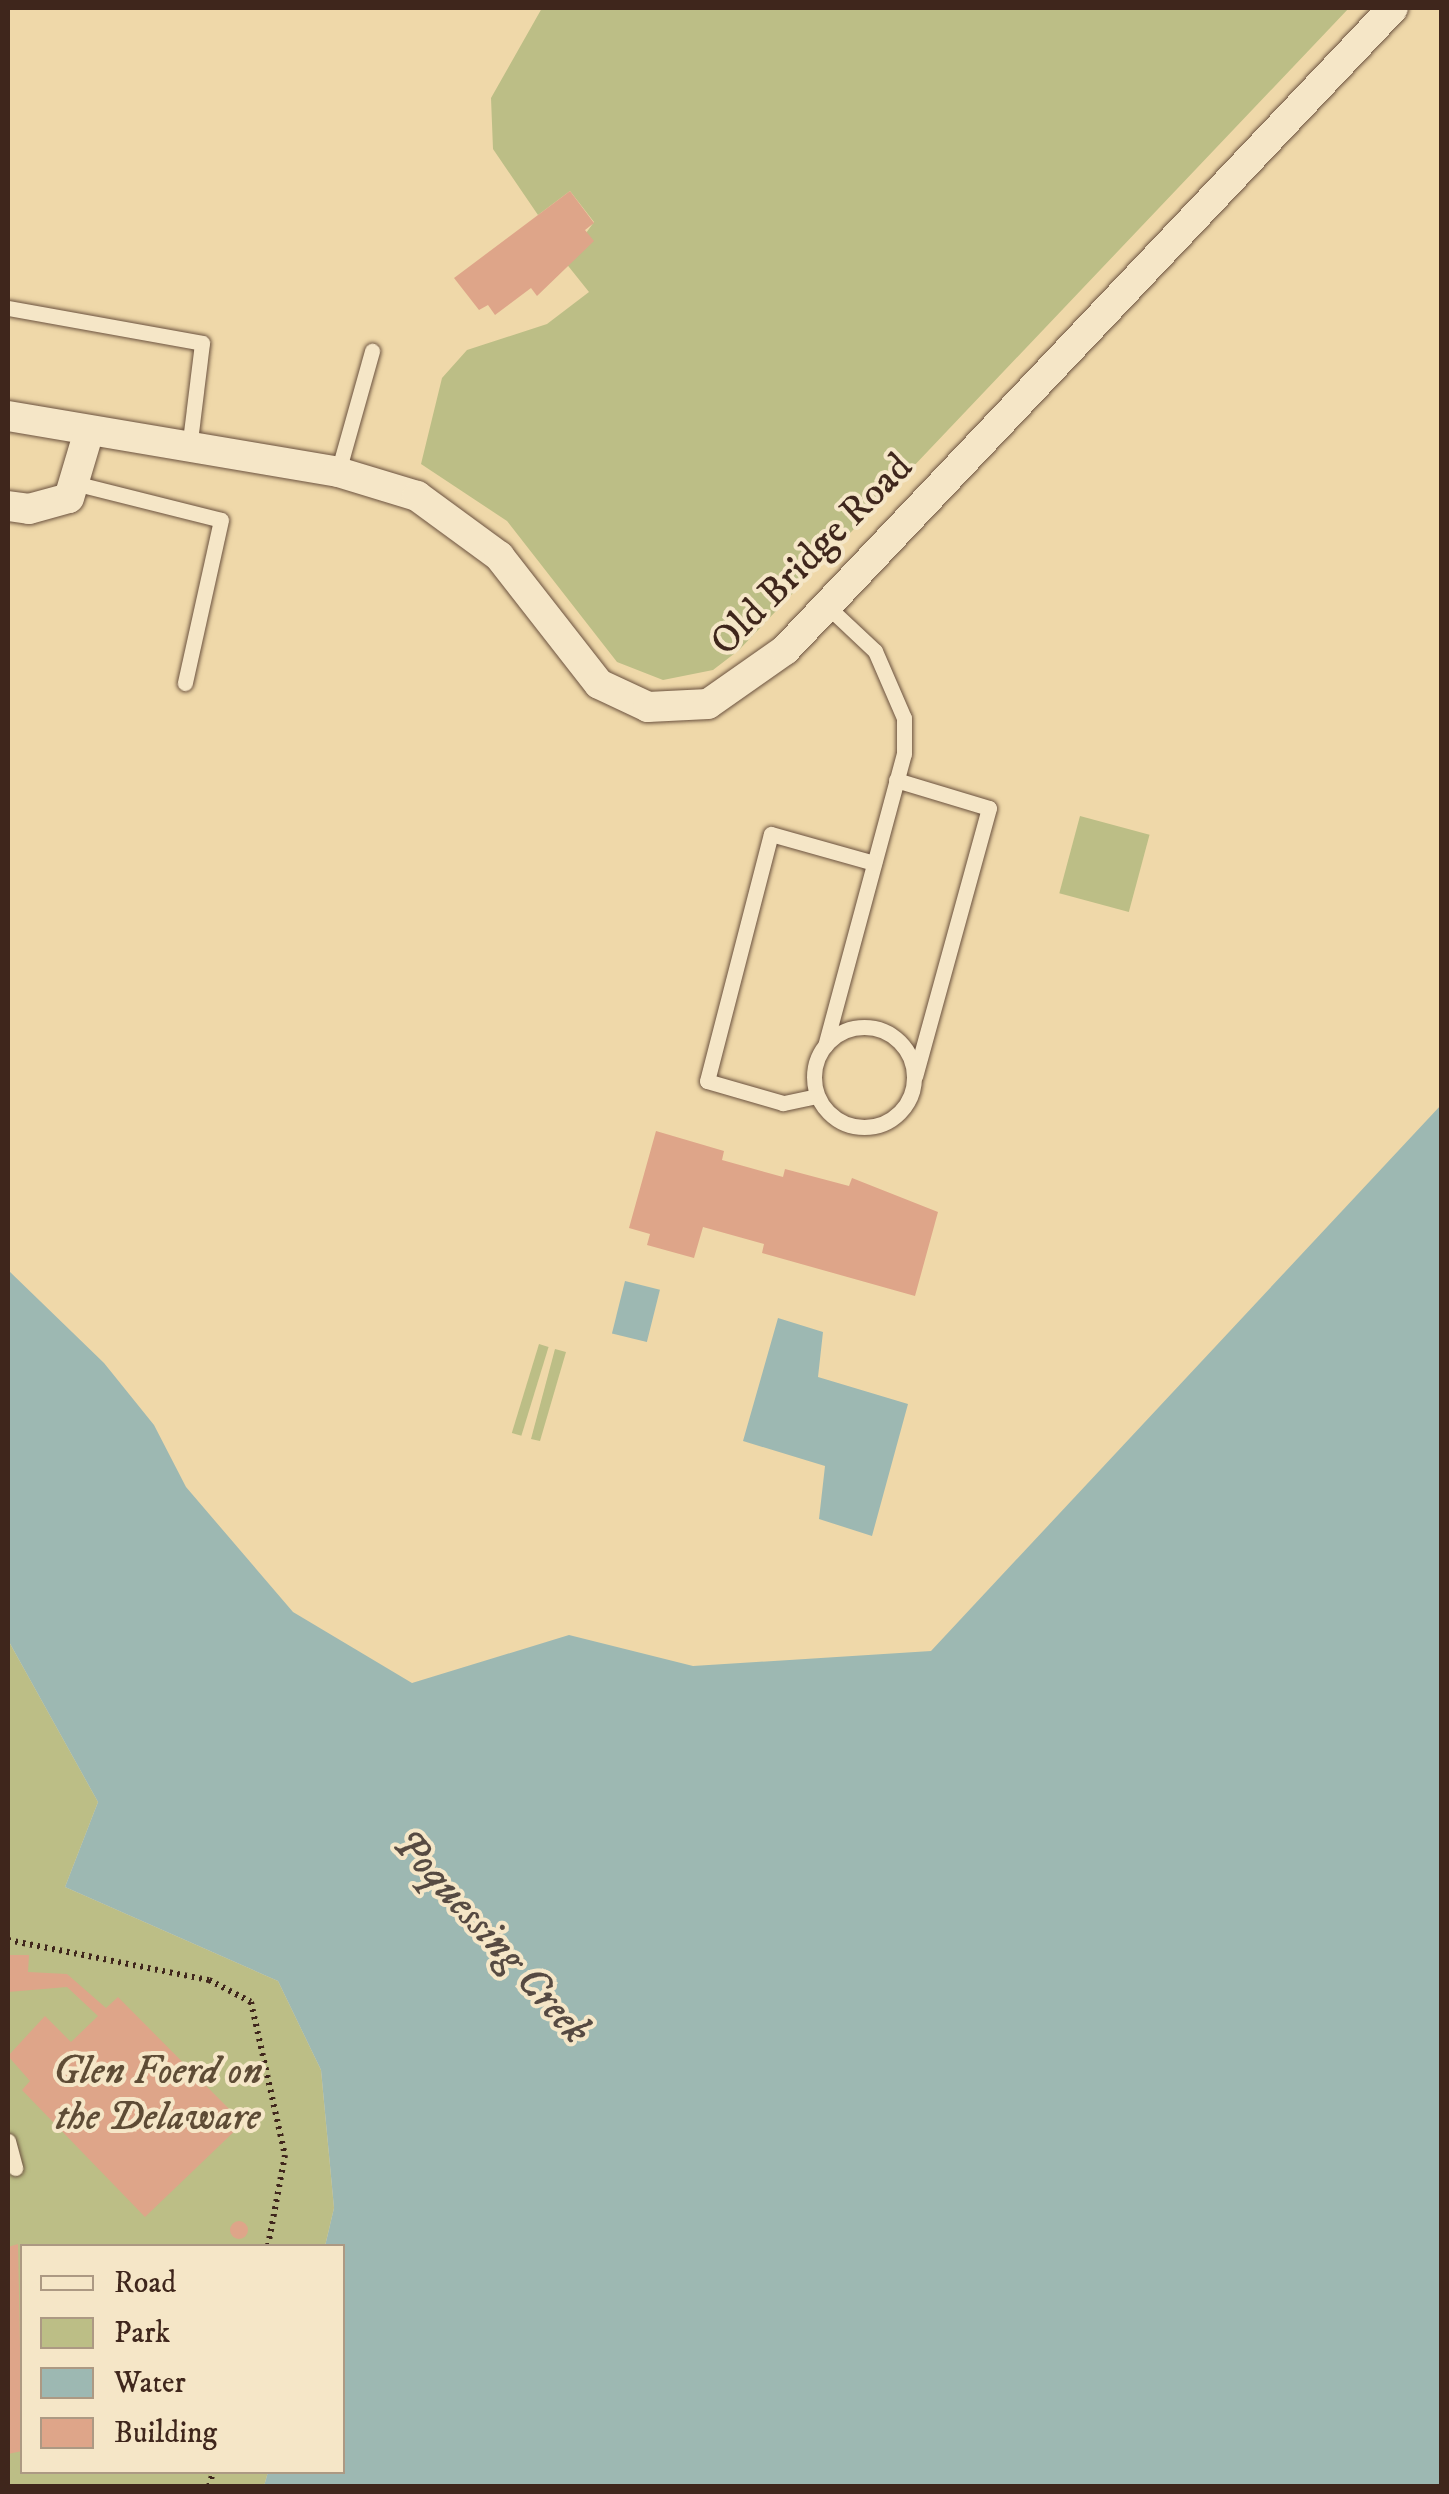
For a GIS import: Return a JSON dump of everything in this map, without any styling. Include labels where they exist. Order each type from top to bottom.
[{"type":"street","name":"Old Bridge Road","points":[[8,416],[338,472],[417,496],[457,519],[499,556],[600,684],[648,707],[708,704],[735,691],[826,604],[1393,8]]},
{"type":"street","points":[[8,506],[29,509],[69,498],[78,484],[90,431]]},
{"type":"lane","points":[[8,308],[202,343],[189,449]]},
{"type":"lane","points":[[338,472],[372,351]]},
{"type":"lane","points":[[78,484],[221,520],[184,682]]},
{"type":"lane","points":[[826,604],[875,651],[894,682],[904,718],[896,780],[814,1078],[817,1096],[840,1122],[874,1127],[904,1109],[989,808],[896,780]]},
{"type":"lane","points":[[817,1096],[783,1103],[707,1081],[771,834],[874,863]]},
{"type":"lane","points":[[825,1046],[838,1034],[872,1027],[902,1043],[915,1076]]},
{"type":"lane","points":[[8,2141],[15,2168]]},
{"type":"path","points":[[8,1940],[210,1980],[251,2002],[285,2155],[268,2244]]},
{"type":"green space","points":[[542,8],[1349,8],[739,650],[713,670],[663,680],[617,662],[507,521],[421,464],[442,378],[467,350],[547,324],[589,292],[565,262],[594,222],[570,191],[538,215],[493,149],[491,98]]},
{"type":"green space","points":[[1080,816],[1150,835],[1129,912],[1059,893]]},
{"type":"green space","points":[[539,1344],[549,1347],[521,1436],[512,1433]]},
{"type":"green space","points":[[555,1349],[566,1352],[540,1441],[531,1439]]},
{"type":"green space","name":"Glen Foerd on the Delaware","points":[[8,1640],[98,1802],[65,1887],[278,1981],[321,2070],[334,2208],[325,2244],[20,2244],[20,2474],[267,2474],[264,2486],[8,2486]]},
{"type":"water","name":"Poquessing Creek","points":[[1441,1105],[1441,2486],[264,2486],[267,2474],[345,2474],[345,2244],[325,2244],[334,2208],[321,2070],[278,1981],[65,1887],[98,1802],[8,1640],[8,1270],[104,1363],[154,1425],[186,1487],[293,1612],[412,1683],[569,1635],[693,1666],[931,1651]]},
{"type":"water","points":[[625,1281],[660,1290],[647,1342],[612,1333]]},
{"type":"water","points":[[778,1318],[823,1332],[818,1377],[908,1404],[872,1536],[819,1519],[825,1466],[743,1441]]},
{"type":"building","points":[[570,191],[594,223],[585,230],[594,241],[537,296],[531,288],[495,315],[488,305],[479,310],[454,278]]},
{"type":"building","points":[[656,1131],[724,1151],[722,1160],[783,1177],[785,1169],[849,1186],[852,1178],[938,1212],[915,1296],[762,1253],[764,1244],[703,1227],[694,1258],[647,1245],[650,1234],[629,1228]]},
{"type":"building","points":[[8,1955],[29,1955],[28,1972],[67,1974],[106,2008],[118,1997],[243,2123],[145,2217],[22,2090],[30,2081],[8,2056],[45,2016],[71,2042],[98,2016],[67,1987],[8,1992]]},
{"type":"building","points":[[239,2221],[246,2223],[246,2237],[239,2239],[232,2237],[230,2230],[232,2223]]},
{"type":"building","points":[[18,2244],[20,2451],[8,2454],[8,2247]]}]
